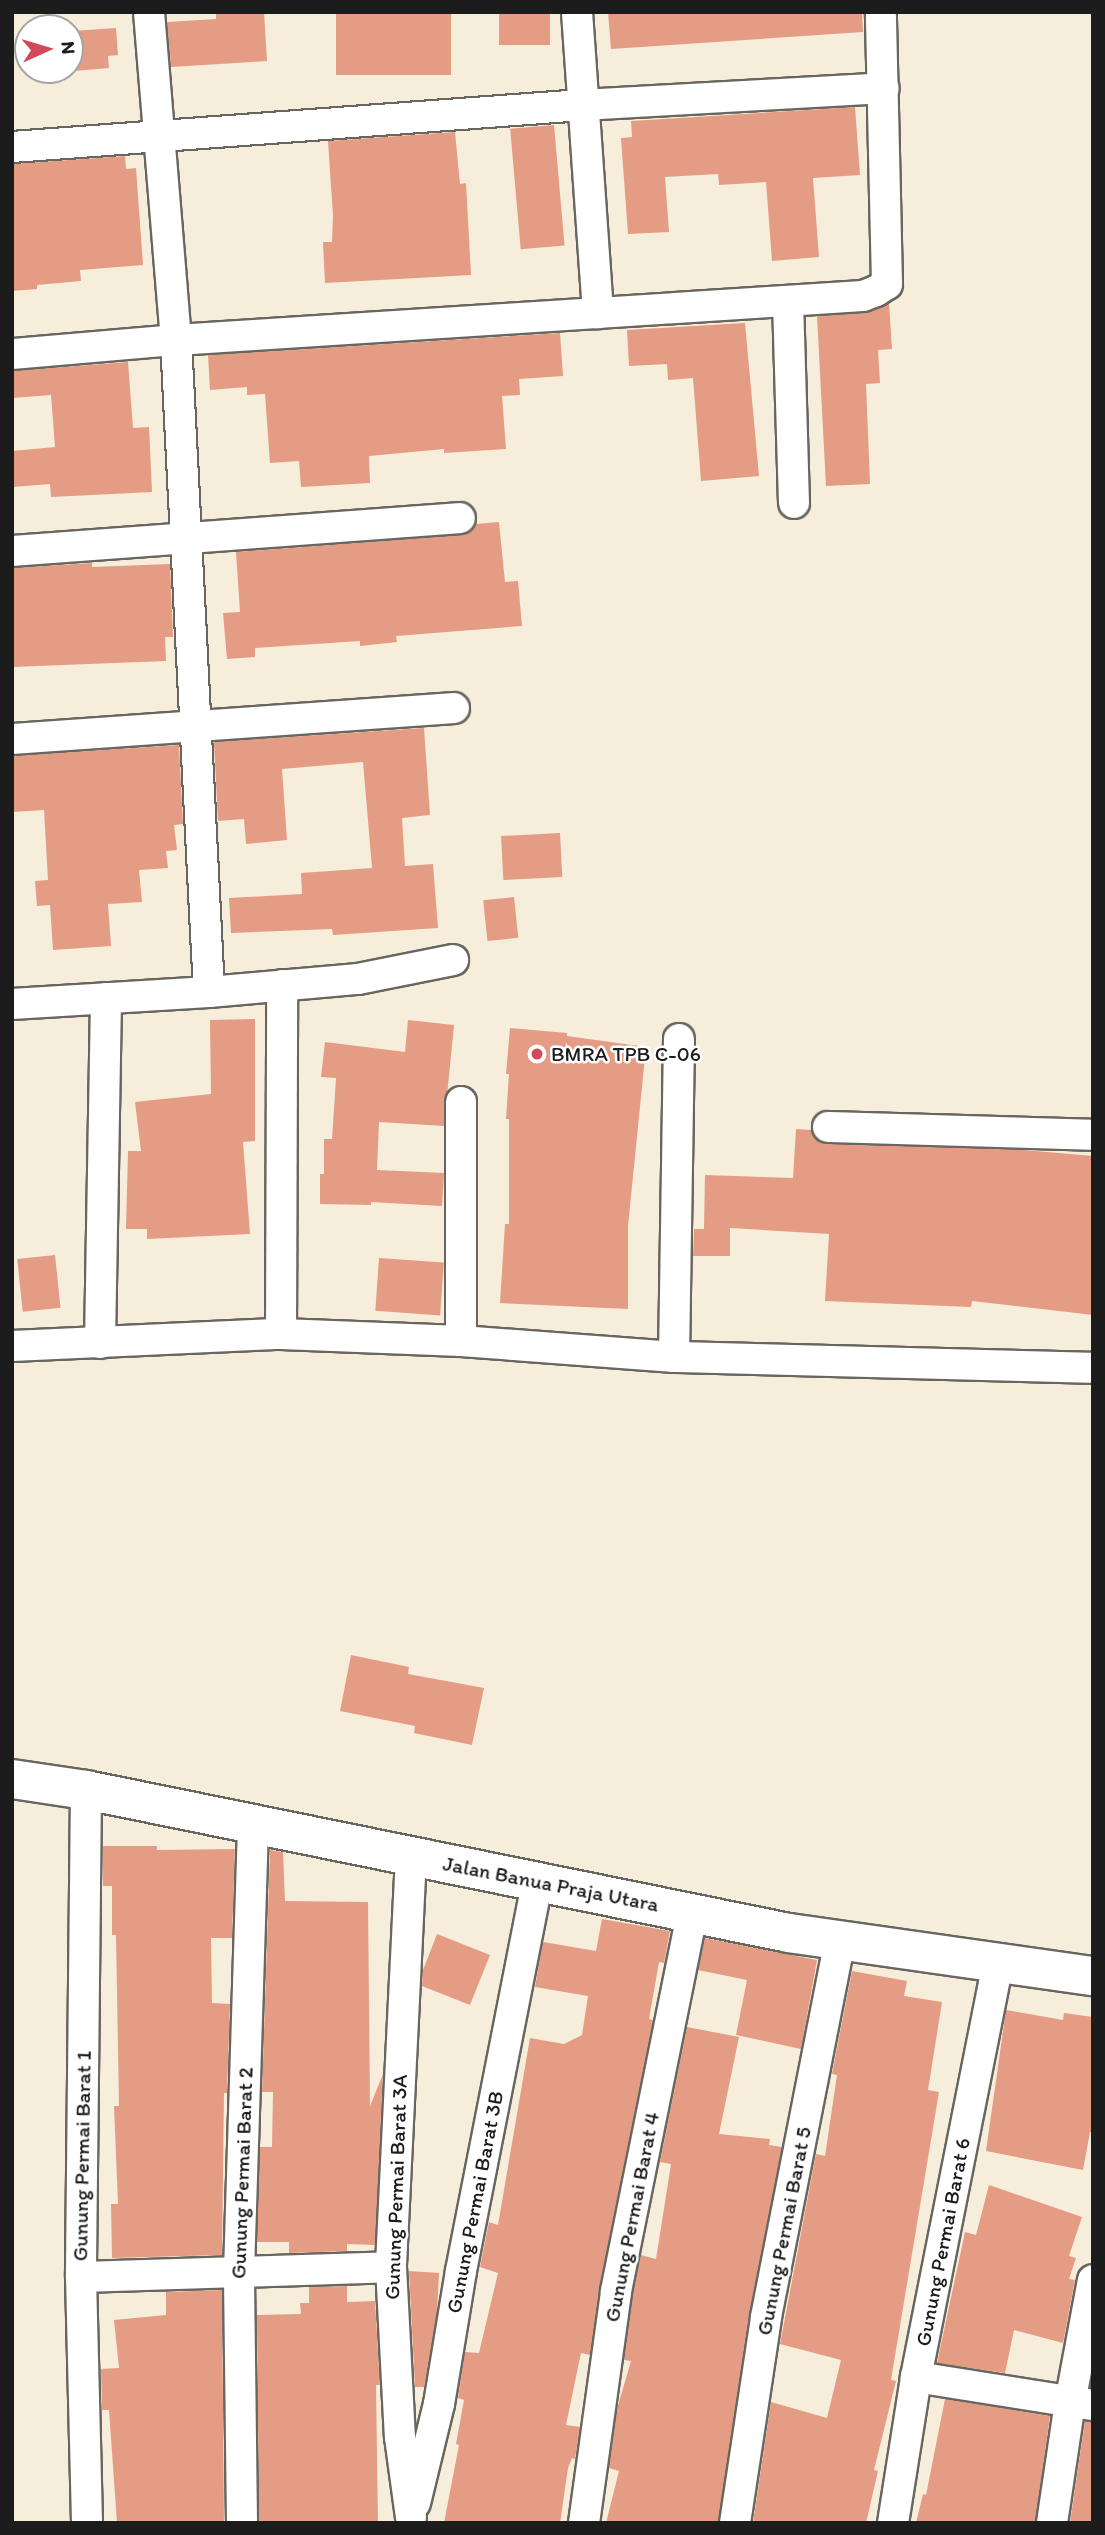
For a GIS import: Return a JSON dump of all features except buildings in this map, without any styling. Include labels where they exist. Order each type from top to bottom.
[{"type":"street","points":[[149,12],[176,340],[198,724],[209,992]]},
{"type":"street","points":[[577,12],[598,313]]},
{"type":"street","points":[[12,354],[176,340],[863,296],[887,284],[881,12]]},
{"type":"street","points":[[12,147],[157,134],[583,105],[884,88]]},
{"type":"street","points":[[788,301],[794,503]]},
{"type":"street","points":[[12,551],[460,518]]},
{"type":"street","points":[[12,739],[454,708]]},
{"type":"street","points":[[12,1004],[209,992],[358,979],[453,960]]},
{"type":"street","points":[[281,1334],[282,985]]},
{"type":"street","points":[[100,1343],[106,998]]},
{"type":"street","points":[[674,1357],[678,1039]]},
{"type":"street","points":[[461,1102],[461,1342]]},
{"type":"street","points":[[828,1127],[1093,1135]]},
{"type":"street","points":[[12,1346],[281,1334],[461,1342],[674,1357],[1093,1368]]},
{"type":"street","name":"Jalan Banua Praja Utara","points":[[12,1779],[86,1790],[692,1913],[840,1940],[1093,1976]]},
{"type":"street","name":"Gunung Permai Barat 1","points":[[86,1790],[81,2277],[87,2523]]},
{"type":"street","name":"Gunung Permai Barat 2","points":[[242,2523],[239,2272],[253,1824]]},
{"type":"street","name":"Gunung Permai Barat 3A","points":[[411,1856],[391,2267],[400,2437],[411,2520]]},
{"type":"street","name":"Gunung Permai Barat 3B","points":[[411,2520],[439,2404],[461,2271],[537,1882]]},
{"type":"street","name":"Gunung Permai Barat 4","points":[[584,2523],[616,2291],[692,1913]]},
{"type":"street","name":"Gunung Permai Barat 5","points":[[735,2523],[766,2318],[840,1940]]},
{"type":"street","name":"Gunung Permai Barat 6","points":[[893,2523],[916,2377],[998,1963]]},
{"type":"street","points":[[81,2277],[391,2267]]},
{"type":"street","points":[[1052,2523],[1081,2404],[1093,2280]]},
{"type":"street","points":[[916,2377],[1081,2404]]},
{"type":"place","name":"BMRA TPB C-06","points":[[537,1054]]}]
